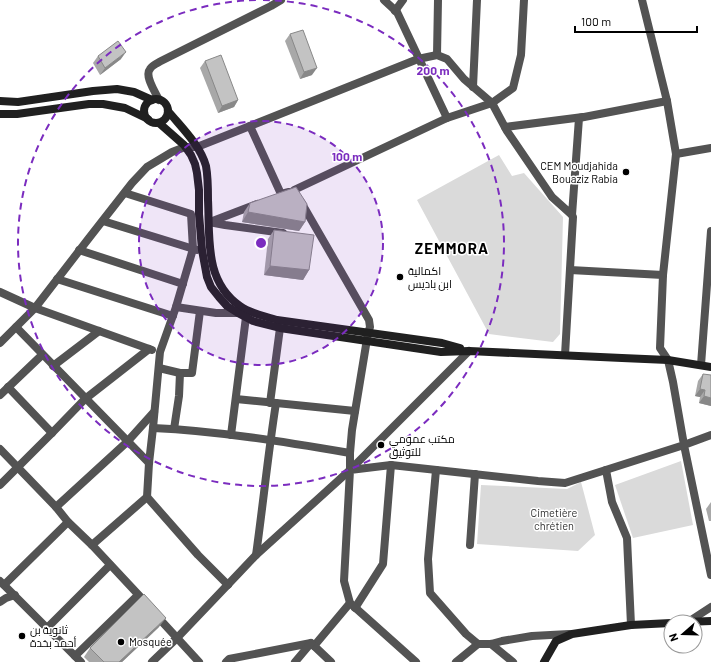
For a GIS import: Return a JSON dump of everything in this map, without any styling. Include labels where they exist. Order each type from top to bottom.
[{"type":"main road","points":[[0,101],[18,102],[93,91],[118,89],[134,92],[166,104],[168,111],[192,139],[202,155],[206,167],[213,267],[218,282],[227,294],[241,306],[257,314],[277,320],[367,337]]},
{"type":"main road","points":[[148,119],[144,112],[144,108],[148,102],[156,100]]},
{"type":"main road","points":[[0,114],[17,114],[89,104],[103,104],[125,108],[155,123],[159,123],[185,147],[195,164],[199,190],[202,252],[207,277],[211,287],[227,306],[259,323],[280,328],[442,343],[468,351],[565,354],[668,360],[711,367]]},
{"type":"main road","points":[[159,123],[165,119],[168,111]]},
{"type":"main road","points":[[544,662],[556,641],[572,634],[631,625],[663,623]]},
{"type":"street","points":[[156,100],[148,72],[150,68],[281,0]]},
{"type":"street","points":[[384,0],[397,12],[446,118]]},
{"type":"street","points":[[395,11],[404,0]]},
{"type":"street","points":[[437,55],[438,0]]},
{"type":"street","points":[[473,87],[477,0]]},
{"type":"street","points":[[209,222],[294,190],[446,118],[492,103],[513,88],[521,55],[524,0]]},
{"type":"street","points":[[642,0],[667,101],[676,154],[663,275],[660,348],[668,360],[673,382],[684,445],[711,575]]},
{"type":"street","points":[[0,343],[35,308],[79,250],[147,167],[172,152],[185,147],[196,147],[418,59],[437,55],[447,59],[464,79],[492,103],[505,127],[552,197],[572,215]]},
{"type":"street","points":[[505,127],[583,117],[667,101]]},
{"type":"street","points":[[565,354],[572,215],[579,118],[583,117]]},
{"type":"street","points":[[250,126],[274,197]]},
{"type":"street","points":[[676,154],[711,148]]},
{"type":"street","points":[[294,190],[317,235],[369,320],[370,327],[355,411],[350,454],[344,581],[352,605],[416,662]]},
{"type":"street","points":[[125,193],[191,214],[193,249],[173,316],[160,352],[147,497],[198,555],[228,585]]},
{"type":"street","points":[[103,221],[202,252]]},
{"type":"street","points":[[209,222],[293,235]]},
{"type":"street","points":[[701,365],[711,231]]},
{"type":"street","points":[[79,250],[183,284]]},
{"type":"street","points":[[570,270],[663,275]]},
{"type":"street","points":[[57,279],[173,316]]},
{"type":"street","points":[[0,292],[35,308],[160,352]]},
{"type":"street","points":[[176,306],[216,313],[238,313]]},
{"type":"street","points":[[159,368],[180,373],[192,373],[200,311]]},
{"type":"street","points":[[231,435],[246,317]]},
{"type":"street","points":[[16,327],[149,463]]},
{"type":"street","points":[[256,555],[266,479],[280,328]]},
{"type":"street","points":[[53,366],[99,331]]},
{"type":"street","points":[[0,485],[85,399],[149,349]]},
{"type":"street","points":[[152,662],[256,555],[350,470],[468,351]]},
{"type":"street","points":[[0,395],[42,355]]},
{"type":"street","points":[[174,429],[179,396],[180,373]]},
{"type":"street","points":[[8,387],[52,434]]},
{"type":"street","points":[[236,400],[355,411]]},
{"type":"street","points":[[56,507],[127,442],[154,412]]},
{"type":"street","points":[[153,428],[270,440],[350,454]]},
{"type":"street","points":[[350,470],[391,465],[566,483],[711,435]]},
{"type":"street","points":[[0,449],[56,507],[68,522],[92,545],[199,662]]},
{"type":"street","points":[[295,662],[352,605],[383,564],[391,465]]},
{"type":"street","points":[[436,470],[428,559],[430,593],[466,634],[478,644]]},
{"type":"street","points":[[606,470],[612,502],[627,538],[631,625]]},
{"type":"street","points":[[470,545],[475,474]]},
{"type":"street","points":[[92,545],[147,497]]},
{"type":"street","points":[[68,522],[2,583],[78,659],[138,595]]},
{"type":"street","points":[[702,530],[711,529]]},
{"type":"street","points":[[47,628],[110,565]]},
{"type":"street","points":[[0,602],[15,595]]},
{"type":"street","points":[[700,614],[711,607]]},
{"type":"street","points":[[456,662],[478,644],[491,644],[532,636],[572,634]]},
{"type":"street","points":[[491,644],[513,662]]},
{"type":"street","points":[[226,662],[229,659],[312,645],[332,662]]},
{"type":"green space","points":[[499,155],[512,176],[524,173],[563,217],[560,334],[553,342],[489,334],[417,200]]},
{"type":"green space","points":[[681,461],[693,525],[633,538],[615,485]]},
{"type":"green space","name":"Cimetière chrétien","points":[[581,482],[595,535],[578,551],[477,544],[481,485],[567,489]]},
{"type":"building","points":[[303,30],[317,68],[304,72],[290,34]]},
{"type":"building","points":[[118,41],[126,52],[105,68],[98,56]]},
{"type":"building","points":[[221,55],[238,100],[222,106],[205,61]]},
{"type":"building","points":[[296,187],[307,204],[305,222],[248,212],[250,203]]},
{"type":"building","points":[[274,230],[314,235],[309,270],[270,266]]},
{"type":"building","points":[[703,374],[711,375],[711,398],[704,396],[705,390],[700,389]]},
{"type":"building","name":"Mosquée","points":[[144,594],[166,618],[119,662],[104,662],[90,648]]},
{"type":"place","name":"CEM Moudjahida Bouaziz Rabia","points":[[626,172]]},
{"type":"place","name":"اكمالية ابن باديس","points":[[400,277]]},
{"type":"place","name":"مكتب عمومي للتوثيق","points":[[381,445]]},
{"type":"place","name":"ثانوية بن أحمد بخدة","points":[[22,636]]},
{"type":"place","name":"Mosquée","points":[[121,642]]},
{"type":"district","name":"ZEMMORA","points":[[452,249]]}]
